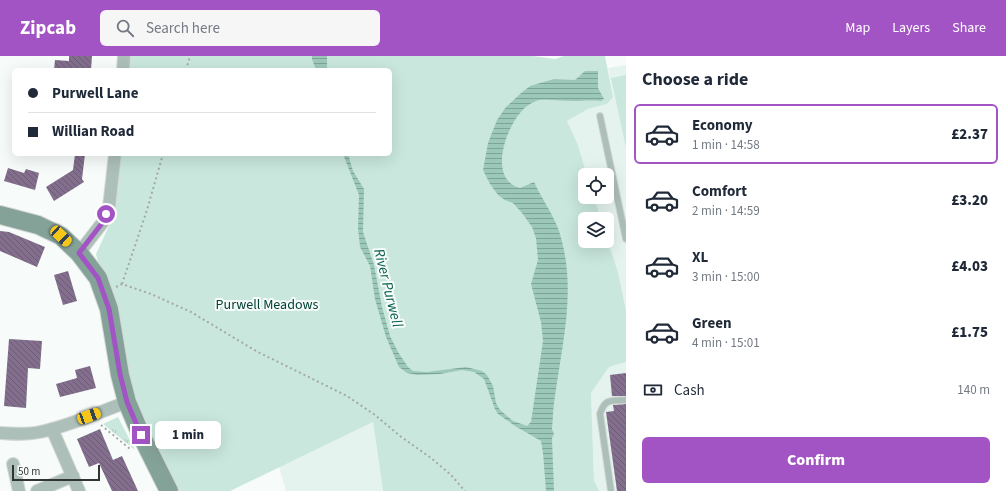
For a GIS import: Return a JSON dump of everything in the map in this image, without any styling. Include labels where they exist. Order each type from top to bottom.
[{"type":"street","points":[[123,68],[124,56]]},
{"type":"street","points":[[79,253],[103,222],[109,206],[114,156]]},
{"type":"street","points":[[0,215],[38,225],[61,236],[79,253],[98,278],[109,309],[120,374],[127,402],[141,435],[169,491]]},
{"type":"street","points":[[0,434],[21,434],[52,429],[127,402]]},
{"type":"street","points":[[52,429],[79,491]]},
{"type":"street","points":[[13,464],[19,491]]},
{"type":"street","points":[[38,491],[73,476]]},
{"type":"lane","points":[[600,116],[626,239]]},
{"type":"lane","points":[[611,491],[600,414],[603,405],[607,401],[626,400]]},
{"type":"path","points":[[187,68],[190,56]]},
{"type":"path","points":[[122,284],[147,210],[162,156]]},
{"type":"path","points":[[103,292],[122,284],[151,294],[192,312],[256,350],[347,396],[375,415],[400,436],[431,458],[451,475],[465,491]]},
{"type":"path","points":[[98,422],[134,451]]},
{"type":"shaded area","points":[[312,56],[327,56],[327,68],[315,68]]},
{"type":"shaded area","points":[[626,65],[626,310],[618,272],[610,248],[614,248],[614,212],[599,212],[596,204],[614,204],[614,168],[585,168],[578,145],[567,121],[588,109],[607,104],[613,97],[608,68]]},
{"type":"shaded area","points":[[585,71],[598,71],[598,88],[604,99],[601,101],[539,100],[531,103],[514,121],[508,134],[502,161],[504,173],[509,182],[520,188],[534,182],[559,231],[567,272],[568,293],[565,334],[554,400],[552,429],[554,434],[552,438],[554,491],[546,491],[541,441],[498,414],[484,379],[474,372],[462,370],[440,374],[417,375],[407,373],[399,367],[386,337],[375,299],[370,266],[360,247],[358,228],[359,195],[344,156],[349,156],[353,171],[364,189],[363,232],[374,265],[382,307],[390,336],[408,367],[413,371],[427,372],[466,367],[482,371],[487,375],[493,386],[496,403],[500,410],[513,421],[527,426],[531,422],[543,341],[541,322],[531,284],[538,260],[536,238],[532,227],[522,213],[513,203],[498,195],[490,184],[483,170],[488,143],[497,120],[506,107],[530,86],[554,79],[575,80]]},
{"type":"shaded area","points":[[626,362],[626,491],[599,491],[594,480],[591,393],[609,367]]},
{"type":"shaded area","points":[[373,422],[383,491],[286,491],[279,467]]},
{"type":"green space","name":"Purwell Meadows","points":[[131,56],[533,56],[555,59],[564,56],[605,56],[613,97],[607,104],[588,109],[567,121],[578,145],[585,168],[578,168],[578,204],[596,204],[599,212],[578,212],[578,248],[610,248],[618,272],[626,310],[626,362],[609,367],[591,393],[594,480],[599,491],[383,491],[373,422],[230,491],[179,491],[156,452],[131,393],[96,254],[115,213],[121,156],[392,156],[392,68],[129,68]]},
{"type":"green space","points":[[626,75],[626,148],[611,78]]},
{"type":"green space","points":[[118,417],[135,450],[103,424]]},
{"type":"building","points":[[69,56],[92,56],[91,68],[54,68],[55,60],[69,61]]},
{"type":"building","points":[[75,156],[85,156],[82,179],[84,182],[54,201],[46,187],[73,170]]},
{"type":"building","points":[[8,168],[24,173],[26,169],[39,173],[35,190],[4,181]]},
{"type":"building","points":[[0,231],[9,232],[45,247],[37,267],[0,251]]},
{"type":"building","points":[[68,271],[77,301],[63,305],[54,275]]},
{"type":"building","points":[[9,339],[42,341],[40,369],[28,368],[26,408],[4,406]]},
{"type":"building","points":[[90,366],[96,388],[60,397],[56,384],[77,378],[75,370]]},
{"type":"building","points":[[626,373],[626,396],[612,396],[610,375]]},
{"type":"building","points":[[626,404],[626,491],[617,491],[606,412],[614,411],[613,405]]},
{"type":"building","points":[[100,429],[113,460],[122,456],[138,491],[112,491],[99,463],[89,467],[77,439]]},
{"type":"route","points":[[106,214],[103,222],[79,253],[98,278],[109,309],[120,374],[127,402],[141,435]]},
{"type":"water label","name":"River Purwell","points":[[388,288]]}]
